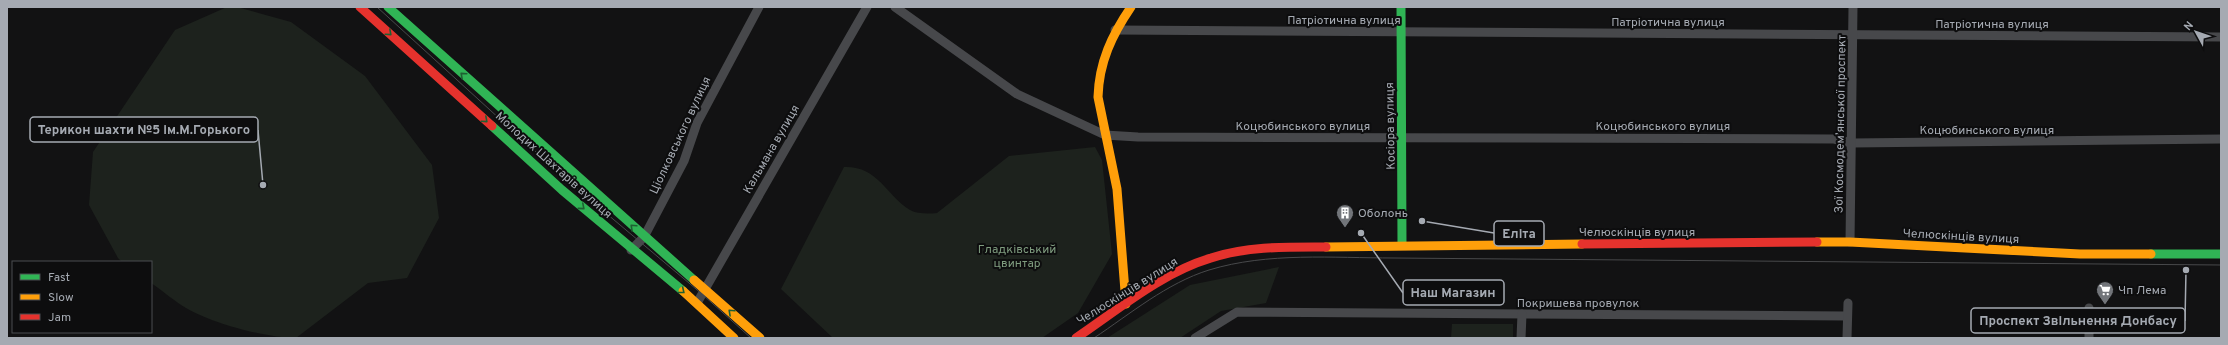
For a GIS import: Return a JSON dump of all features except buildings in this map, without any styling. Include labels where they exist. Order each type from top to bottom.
[{"type":"main road","name":"Молодих Шахтарів вулиця","points":[[360,7],[632,250],[697,303],[734,338]]},
{"type":"main road","name":"Молодих Шахтарів вулиця","points":[[388,7],[644,237],[705,288],[760,338]]},
{"type":"main road","points":[[1126,304],[1114,174],[1099,111],[1098,93],[1101,67],[1106,48],[1115,30],[1131,7]]},
{"type":"main road","name":"Косіора вулиця","points":[[1401,7],[1402,245]]},
{"type":"main road","name":"Челюскінців вулиця","points":[[1076,338],[1173,274],[1202,261],[1226,254],[1283,247],[1850,242],[2080,254],[2221,254]]},
{"type":"street","name":"Ціолковського вулиця","points":[[632,250],[644,237],[684,161],[697,122],[758,7]]},
{"type":"street","name":"Кальмана вулиця","points":[[697,303],[867,7]]},
{"type":"street","points":[[895,7],[1017,94],[1105,135]]},
{"type":"street","name":"Зої Космодем’янської проспект","points":[[1850,242],[1854,35],[1853,7]]},
{"type":"street","name":"Патріотична вулиця","points":[[1115,30],[2221,37]]},
{"type":"street","name":"Коцюбинського вулиця","points":[[1105,135],[1138,137],[1834,139],[1852,142],[2221,139]]},
{"type":"street","points":[[1848,303],[1848,338]]},
{"type":"street","points":[[2089,308],[2089,338]]},
{"type":"street","name":"Покришева провулок","points":[[1195,338],[1237,312],[1847,316]]},
{"type":"street","points":[[1522,314],[1522,338]]},
{"type":"green space","points":[[227,7],[237,7],[291,22],[365,76],[432,165],[439,218],[407,278],[368,283],[296,338],[239,329],[197,314],[152,284],[152,261],[121,261],[118,258],[89,205],[93,152],[175,30]]},
{"type":"green space","name":"Гладківський цвинтар","points":[[1095,147],[1102,160],[1112,254],[1078,313],[1042,338],[833,338],[781,289],[844,167],[856,168],[865,171],[880,182],[901,204],[910,210],[926,214],[937,213],[1009,156]]},
{"type":"green space","points":[[1279,267],[1266,303],[1221,311],[1180,338],[1107,338],[1190,285]]},
{"type":"green space","points":[[1452,324],[1513,324],[1513,338],[1451,338]]},
{"type":"tram line","points":[[377,7],[569,182],[702,294],[751,338]]},
{"type":"tram line","points":[[1094,338],[1149,300],[1193,276],[1231,264],[1277,258],[1324,257],[2221,265]]},
{"type":"traffic: fast","points":[[388,7],[694,280]]},
{"type":"traffic: fast","points":[[1401,7],[1402,245]]},
{"type":"traffic: fast","points":[[492,126],[562,190],[683,291]]},
{"type":"traffic: fast","points":[[2151,254],[2221,254]]},
{"type":"traffic: slow","points":[[1126,304],[1117,189],[1098,97],[1101,72],[1108,49],[1118,28],[1131,7]]},
{"type":"traffic: slow","points":[[1817,242],[1850,242],[2080,254],[2151,254]]},
{"type":"traffic: slow","points":[[1326,247],[1582,244]]},
{"type":"traffic: slow","points":[[694,280],[760,338]]},
{"type":"traffic: slow","points":[[683,291],[734,338]]},
{"type":"traffic: jam","points":[[360,7],[492,126]]},
{"type":"traffic: jam","points":[[1582,244],[1817,242]]},
{"type":"traffic: jam","points":[[1076,338],[1158,282],[1211,258],[1253,249],[1282,247],[1326,247]]},
{"type":"place","name":"Терикон шахти №5 ім.М.Горького","points":[[263,185]]},
{"type":"place","name":"Еліта","points":[[1422,221]]},
{"type":"place","name":"Оболонь","points":[[1345,228]]},
{"type":"place","name":"Наш Магазин","points":[[1361,233]]},
{"type":"place","name":"Проспект Звільнення Донбасу","points":[[2186,270]]},
{"type":"place","name":"Чп Лема","points":[[2105,305]]}]
